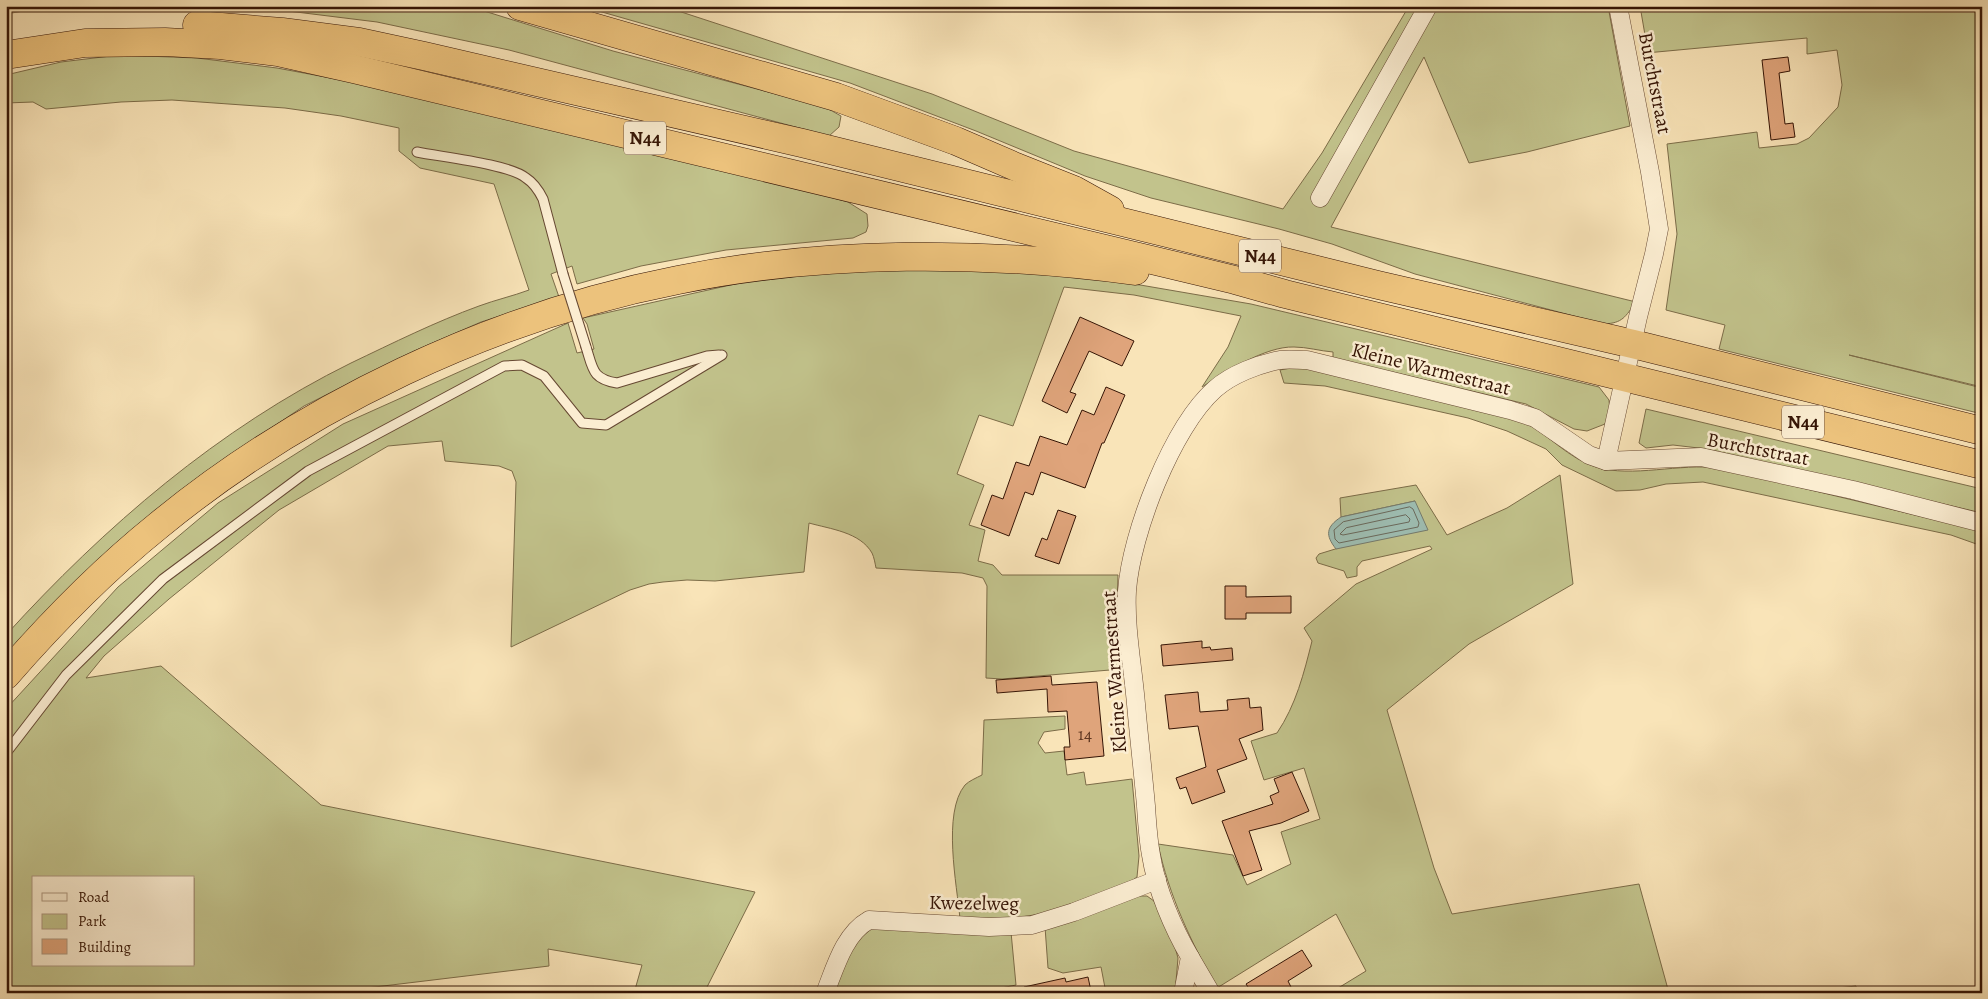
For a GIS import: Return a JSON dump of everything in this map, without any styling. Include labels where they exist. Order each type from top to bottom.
[{"type":"highway","name":"N44","points":[[520,6],[836,97],[956,141],[1016,168],[1074,190],[1142,227],[1378,285],[1633,344],[1982,431]]},
{"type":"highway","points":[[6,39],[49,39],[123,24],[164,24],[282,32],[358,42],[802,143],[1142,227]]},
{"type":"highway","name":"N44","points":[[6,55],[49,39],[85,43],[155,41],[220,45],[278,52],[1225,277],[1285,294],[1982,465]]},
{"type":"highway","points":[[6,675],[105,571],[160,524],[264,449],[316,417],[384,381],[463,345],[581,303],[679,279],[738,270],[825,261],[897,258],[957,258],[1079,265],[1131,270],[1285,294]]},
{"type":"street","points":[[1320,198],[1428,6]]},
{"type":"street","name":"Burchtstraat","points":[[1618,6],[1659,228],[1625,378]]},
{"type":"street","name":"Kleine Warmestraat","points":[[1211,993],[1183,945],[1156,880],[1150,845],[1127,591],[1133,550],[1139,529],[1174,444],[1184,426],[1216,388],[1238,375],[1262,365],[1282,360],[1307,360],[1510,410],[1535,418],[1589,455],[1606,461]]},
{"type":"street","points":[[1606,461],[1625,378]]},
{"type":"street","name":"Burchtstraat","points":[[1606,461],[1701,457],[1853,490],[1982,523]]},
{"type":"street","name":"Kwezelweg","points":[[825,993],[846,945],[859,926],[869,920],[989,927],[1032,925],[1074,912],[1156,880]]},
{"type":"street","points":[[1183,993],[1190,957]]},
{"type":"lane","points":[[6,753],[66,675],[163,579],[308,470],[504,366],[522,365],[544,376],[582,423],[606,425],[722,355],[707,356],[618,383],[602,380],[594,371],[563,274],[544,199],[537,188],[525,176],[498,166],[417,152]]},
{"type":"green space","points":[[6,6],[52,6],[6,14]]},
{"type":"green space","points":[[226,6],[468,6],[613,51],[825,107],[841,116],[839,127],[829,136],[509,50],[377,22],[288,11]]},
{"type":"green space","points":[[581,6],[663,6],[932,94],[1074,151],[1283,209],[1322,153],[1409,6],[1608,6],[1630,126],[1527,152],[1469,163],[1424,57],[1331,227],[1636,302],[1620,321],[1604,324],[1415,274],[1332,244],[1151,198],[1085,176],[976,131],[850,83]]},
{"type":"green space","points":[[1640,6],[1982,6],[1982,387],[1849,355],[1982,388],[1982,414],[1719,349],[1725,325],[1666,310],[1677,234],[1667,144],[1757,132],[1759,148],[1797,144],[1809,138],[1838,107],[1842,85],[1837,50],[1807,54],[1807,38],[1646,53]]},
{"type":"green space","points":[[119,55],[197,58],[277,68],[368,85],[780,183],[848,202],[867,214],[868,226],[866,232],[853,238],[726,250],[641,266],[577,284],[572,266],[551,274],[559,297],[481,322],[414,351],[304,406],[218,464],[6,659],[6,635],[44,595],[123,519],[210,449],[302,389],[351,363],[446,319],[529,290],[494,184],[420,168],[399,151],[399,128],[341,116],[285,108],[172,100],[121,102],[46,109],[33,102],[6,103],[6,75],[61,62]]},
{"type":"green space","points":[[983,269],[1117,281],[1251,304],[1599,387],[1609,400],[1610,412],[1605,424],[1587,431],[1574,429],[1526,404],[1333,358],[1333,352],[1299,347],[1283,348],[1259,355],[1234,367],[1202,387],[1228,347],[1241,316],[1134,295],[1064,287],[1013,426],[979,415],[957,474],[984,485],[969,525],[985,530],[978,561],[993,565],[1002,575],[1118,575],[1117,607],[1122,669],[1002,679],[986,678],[987,586],[983,578],[962,573],[876,568],[872,553],[860,540],[844,532],[809,523],[804,572],[715,581],[687,580],[649,584],[630,590],[511,647],[516,482],[512,471],[499,466],[445,461],[442,441],[388,446],[279,510],[169,599],[104,656],[86,678],[161,666],[321,805],[755,892],[704,993],[634,993],[642,965],[548,949],[549,966],[325,993],[6,993],[6,709],[118,587],[218,503],[343,424],[568,323],[577,353],[594,349],[587,324],[583,318],[744,282],[844,271]]},
{"type":"green space","points":[[1301,366],[1524,422],[1577,458],[1596,467],[1625,471],[1688,467],[1719,468],[1982,531],[1982,546],[1951,535],[1703,482],[1666,484],[1640,490],[1616,491],[1562,465],[1546,449],[1507,431],[1468,418],[1325,386],[1284,383],[1280,370]]},
{"type":"green space","points":[[1646,409],[1982,489],[1982,513],[1707,449],[1673,445],[1646,448],[1639,443]]},
{"type":"green space","points":[[1560,475],[1573,584],[1469,644],[1387,710],[1434,868],[1452,914],[1639,884],[1669,993],[1330,993],[1366,971],[1336,914],[1217,988],[1182,918],[1168,882],[1158,844],[1233,855],[1247,885],[1291,864],[1281,832],[1320,819],[1304,768],[1264,780],[1251,741],[1277,733],[1284,722],[1302,677],[1312,641],[1304,628],[1356,584],[1432,549],[1430,546],[1362,561],[1357,567],[1357,576],[1347,578],[1344,571],[1318,563],[1316,558],[1319,554],[1345,546],[1415,501],[1341,517],[1340,498],[1416,485],[1447,535],[1507,508]]},
{"type":"green space","points":[[1065,716],[1065,729],[1044,732],[1038,743],[1045,753],[1064,751],[1067,775],[1084,772],[1086,785],[1132,779],[1139,856],[1137,877],[1130,882],[1046,913],[1015,918],[960,919],[954,869],[954,813],[958,797],[965,785],[982,775],[984,720]]},
{"type":"green space","points":[[1137,896],[1147,896],[1154,901],[1173,940],[1178,958],[1175,993],[1106,993],[1101,967],[1063,973],[1048,968],[1045,927]]},
{"type":"green space","points":[[876,926],[1011,932],[1016,985],[976,993],[834,993],[854,946],[867,932]]},
{"type":"green space","points":[[1856,986],[1857,993],[1792,993]]},
{"type":"water","points":[[1415,501],[1428,530],[1336,549],[1330,540],[1330,528],[1341,517]]},
{"type":"building","points":[[1788,57],[1790,71],[1779,73],[1785,124],[1793,123],[1795,137],[1771,140],[1762,60]]},
{"type":"building","points":[[1080,317],[1134,341],[1122,366],[1089,351],[1070,392],[1076,394],[1067,413],[1042,401]]},
{"type":"building","points":[[1106,387],[1125,395],[1104,443],[1102,443],[1085,488],[1041,472],[1033,495],[1025,492],[1009,536],[981,525],[992,495],[1003,499],[1016,462],[1029,466],[1040,436],[1067,445],[1082,410],[1094,415]]},
{"type":"building","points":[[1058,510],[1076,516],[1059,564],[1035,556],[1042,538],[1047,540]]},
{"type":"building","points":[[1225,586],[1246,586],[1246,597],[1291,596],[1291,613],[1246,613],[1246,619],[1225,619]]},
{"type":"building","points":[[1202,641],[1202,648],[1210,647],[1211,650],[1232,648],[1233,660],[1163,666],[1161,645]]},
{"type":"building","points":[[1051,676],[1052,685],[1097,682],[1104,756],[1065,760],[1064,747],[1070,747],[1067,711],[1048,712],[1047,689],[997,693],[996,680]]},
{"type":"building","points":[[1198,692],[1200,712],[1228,710],[1227,700],[1249,698],[1250,708],[1261,707],[1263,730],[1239,739],[1247,759],[1217,770],[1225,792],[1192,804],[1186,787],[1180,789],[1176,778],[1206,767],[1198,726],[1169,729],[1165,695]]},
{"type":"building","points":[[1292,772],[1309,811],[1281,823],[1249,831],[1262,870],[1243,876],[1222,821],[1273,804],[1270,796],[1279,792],[1274,779]]},
{"type":"building","points":[[1302,950],[1312,966],[1288,981],[1294,993],[1252,993],[1246,984]]},
{"type":"building","points":[[1088,977],[1091,991],[1080,993],[1024,993],[1024,987],[1065,978],[1066,982]]}]
